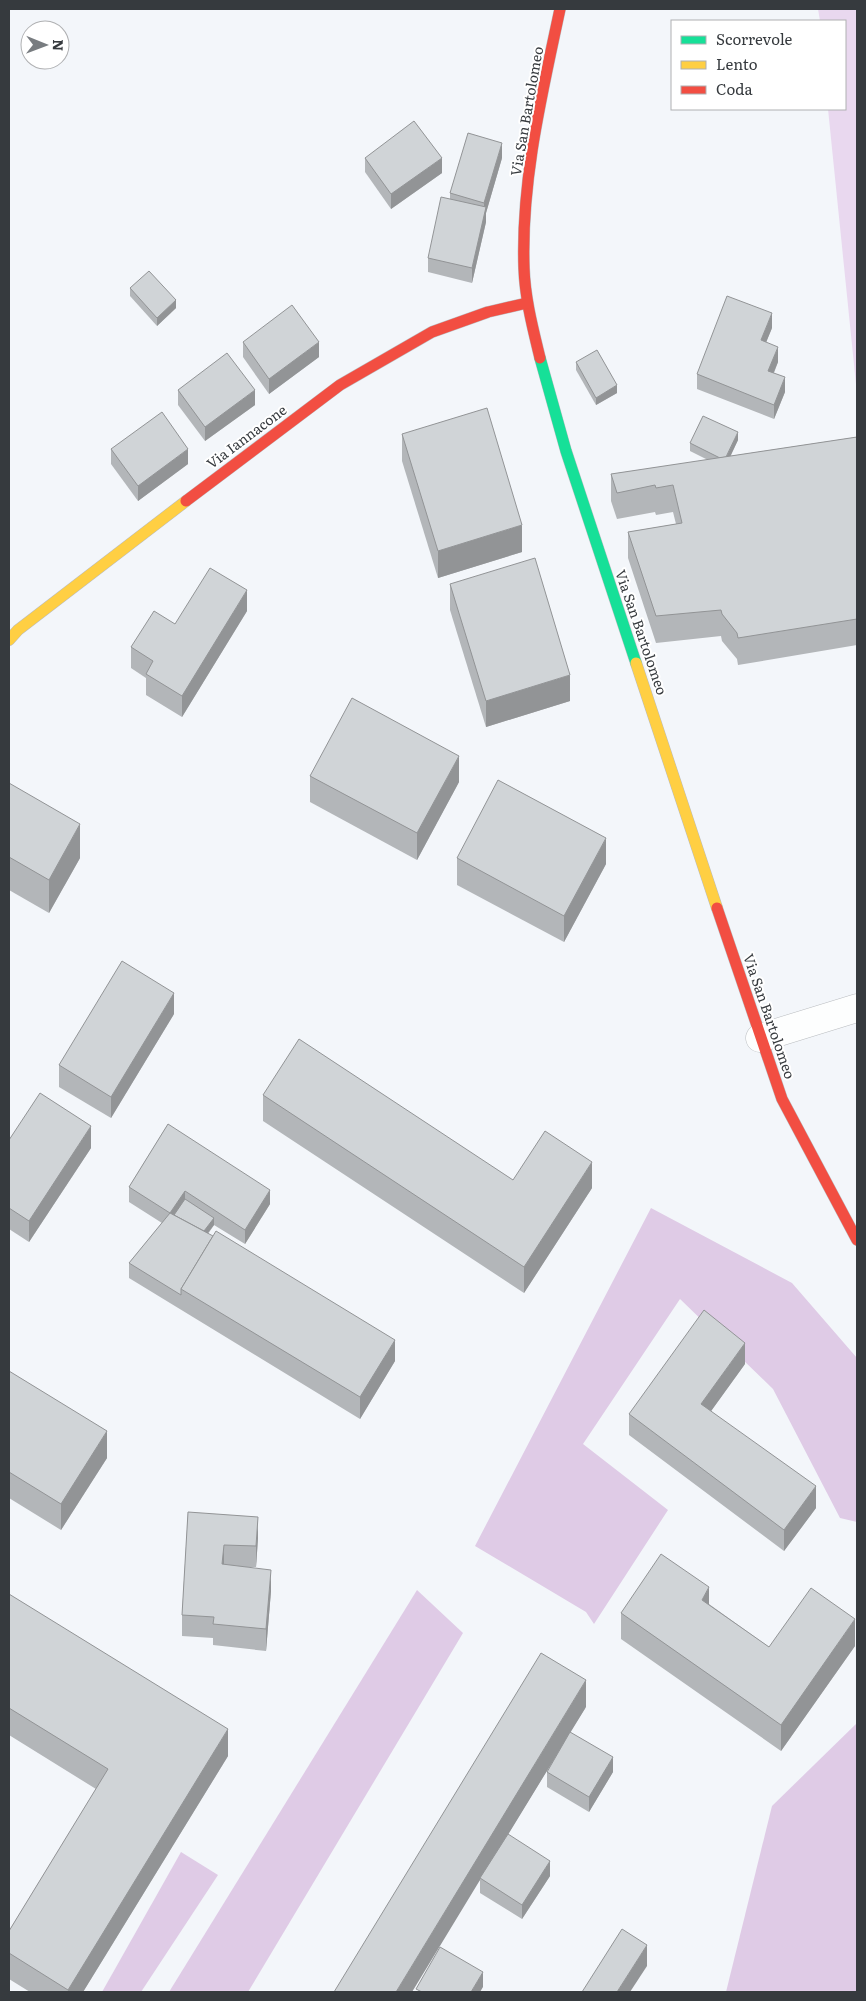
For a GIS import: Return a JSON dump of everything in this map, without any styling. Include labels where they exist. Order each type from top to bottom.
[{"type":"street","name":"Via San Bartolomeo","points":[[560,9],[530,158],[524,231],[527,303],[552,406],[760,1038],[782,1099],[857,1240]]},
{"type":"street","name":"Via Iannacone","points":[[9,640],[18,630],[255,447],[340,385],[432,332],[488,312],[527,303]]},
{"type":"street","points":[[760,1038],[857,1008]]},
{"type":"shaded area","points":[[818,9],[857,9],[857,394],[828,110],[846,110],[846,20],[820,20]]},
{"type":"shaded area","points":[[651,1208],[792,1283],[857,1358],[857,1522],[840,1518],[773,1389],[680,1299],[583,1444],[668,1510],[594,1624],[586,1612],[475,1546]]},
{"type":"shaded area","points":[[417,1590],[463,1633],[248,1992],[169,1992]]},
{"type":"shaded area","points":[[857,1723],[857,1992],[726,1992],[772,1806]]},
{"type":"shaded area","points":[[181,1852],[218,1875],[141,1992],[102,1992]]},
{"type":"building","points":[[414,121],[442,158],[391,194],[365,158]]},
{"type":"building","points":[[468,133],[502,143],[484,203],[450,193]]},
{"type":"building","points":[[441,197],[486,207],[472,268],[428,258]]},
{"type":"building","points":[[149,271],[176,300],[157,318],[130,288]]},
{"type":"building","points":[[727,296],[772,313],[761,340],[778,347],[768,371],[785,377],[774,405],[697,374]]},
{"type":"building","points":[[292,305],[319,342],[269,379],[243,342]]},
{"type":"building","points":[[597,350],[617,385],[596,398],[576,362]]},
{"type":"building","points":[[227,353],[255,390],[205,427],[178,390]]},
{"type":"building","points":[[487,408],[522,525],[438,551],[402,434]]},
{"type":"building","points":[[162,412],[188,449],[138,486],[111,449]]},
{"type":"building","points":[[703,416],[738,432],[726,457],[720,458],[690,443]]},
{"type":"building","points":[[857,437],[857,619],[738,638],[737,633],[721,610],[656,616],[628,532],[682,523],[673,485],[656,488],[655,485],[617,493],[611,474]]},
{"type":"building","points":[[535,558],[570,675],[486,701],[450,584]]},
{"type":"building","points":[[210,568],[247,590],[182,696],[146,674],[153,661],[131,647],[154,611],[175,624]]},
{"type":"building","points":[[352,698],[459,756],[417,833],[310,776]]},
{"type":"building","points":[[498,780],[606,838],[564,916],[457,858]]},
{"type":"building","points":[[9,783],[80,824],[49,880],[9,857]]},
{"type":"building","points":[[122,961],[174,993],[111,1097],[59,1065]]},
{"type":"building","points":[[299,1039],[513,1180],[545,1131],[592,1162],[524,1267],[263,1095]]},
{"type":"building","points":[[40,1093],[91,1126],[29,1221],[9,1208],[9,1140]]},
{"type":"building","points":[[168,1124],[270,1190],[245,1230],[185,1191],[170,1213],[129,1187]]},
{"type":"building","points":[[185,1199],[214,1218],[204,1231],[174,1215]]},
{"type":"building","points":[[170,1213],[213,1236],[181,1289],[181,1295],[129,1263]]},
{"type":"building","points":[[216,1231],[395,1340],[360,1397],[181,1289]]},
{"type":"building","points":[[704,1310],[745,1343],[701,1404],[816,1486],[784,1530],[629,1414]]},
{"type":"building","points":[[9,1371],[107,1431],[61,1504],[9,1472]]},
{"type":"building","points":[[188,1512],[258,1517],[256,1546],[224,1545],[222,1564],[271,1570],[266,1629],[213,1624],[214,1617],[182,1615]]},
{"type":"building","points":[[661,1554],[709,1587],[702,1600],[769,1647],[811,1588],[855,1619],[781,1725],[621,1613]]},
{"type":"building","points":[[9,1594],[228,1729],[68,1990],[9,1953],[9,1931],[108,1769],[9,1708]]},
{"type":"building","points":[[541,1653],[586,1680],[396,1992],[334,1992]]},
{"type":"building","points":[[570,1732],[613,1757],[589,1797],[547,1772]]},
{"type":"building","points":[[508,1834],[550,1861],[522,1905],[480,1878]]},
{"type":"building","points":[[622,1929],[647,1945],[617,1992],[582,1992]]},
{"type":"building","points":[[440,1947],[483,1972],[471,1992],[422,1992],[416,1989]]},
{"type":"traffic: fast","points":[[540,358],[566,451],[636,663]]},
{"type":"traffic: slow","points":[[9,640],[18,630],[186,501]]},
{"type":"traffic: slow","points":[[636,663],[717,908]]},
{"type":"traffic: jam","points":[[540,358],[526,291],[524,235],[529,170],[534,137],[560,9]]},
{"type":"traffic: jam","points":[[186,501],[340,385],[432,332],[488,312],[527,303]]},
{"type":"traffic: jam","points":[[717,908],[782,1099],[857,1240]]}]
